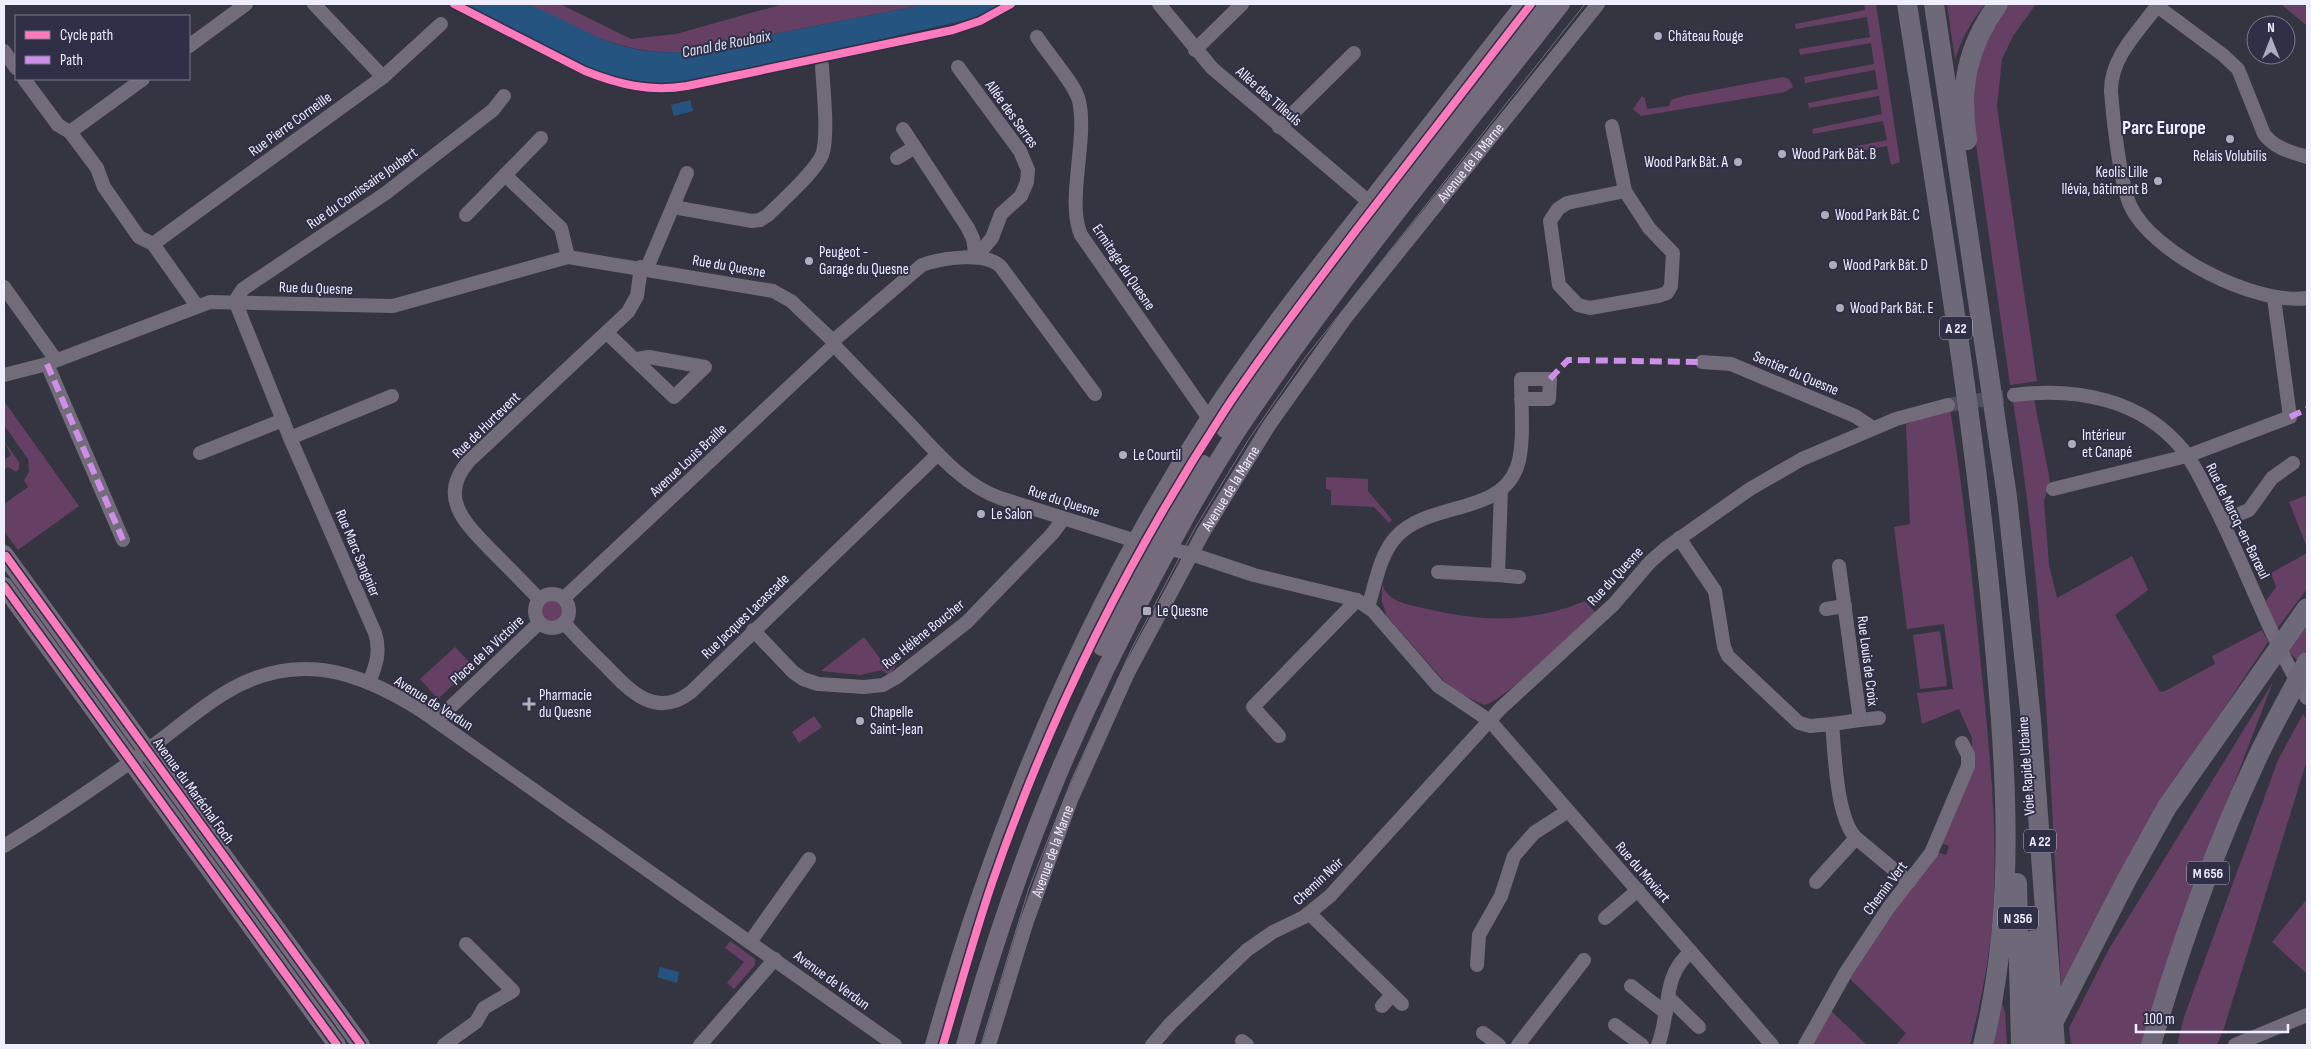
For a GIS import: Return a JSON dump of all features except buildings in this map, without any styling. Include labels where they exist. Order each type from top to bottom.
[{"type":"highway","name":"A 22","points":[[1907,4],[1976,463],[1987,558],[2006,792],[2003,922],[1996,982],[1983,1045]]},
{"type":"highway","name":"A 22","points":[[1934,4],[2007,498],[2020,637],[2031,720],[2055,1045]]},
{"type":"highway","points":[[1988,361],[1988,300],[1966,132],[1965,103],[1973,46],[1998,4]]},
{"type":"highway","points":[[2041,1045],[2172,810],[2179,794],[2304,612]]},
{"type":"highway","name":"Voie Rapide Urbaine","points":[[2020,637],[2033,901],[2036,1045]]},
{"type":"highway","name":"M 656","points":[[2151,1045],[2182,944],[2216,853],[2256,761],[2307,662]]},
{"type":"highway","points":[[2162,1045],[2212,892],[2283,709]]},
{"type":"highway","name":"Voie Rapide Urbaine","points":[[2006,792],[2017,883],[2021,1045]]},
{"type":"highway","points":[[2047,1045],[2082,973]]},
{"type":"main road","name":"Avenue de la Marne","points":[[955,1045],[978,963],[1016,848],[1100,651],[1239,406],[1282,342],[1543,4]]},
{"type":"main road","name":"Avenue de la Marne","points":[[965,1045],[994,943],[1048,794],[1160,547],[1286,360],[1561,4]]},
{"type":"main road","name":"Avenue du Maréchal Foch","points":[[4,554],[362,1045]]},
{"type":"main road","points":[[4,586],[338,1045]]},
{"type":"street","points":[[190,45],[246,4]]},
{"type":"street","points":[[314,4],[382,77]]},
{"type":"street","name":"Allée des Tilleuls","points":[[1159,4],[1195,50],[1212,68],[1368,201]]},
{"type":"street","points":[[1195,50],[1242,4]]},
{"type":"street","points":[[932,1045],[959,948],[1017,789],[1071,662],[1133,540],[1208,417],[1292,296],[1522,4]]},
{"type":"street","name":"Avenue de la Marne","points":[[989,1045],[1027,921],[1071,800],[1122,686],[1191,554],[1261,438],[1347,316],[1598,4]]},
{"type":"street","points":[[2307,157],[2280,148],[2270,141],[2264,134],[2238,69],[2223,55],[2158,5],[2118,59],[2112,80],[2116,133],[2125,188],[2129,204],[2147,232],[2181,257],[2226,281],[2274,298],[2293,300],[2307,298]]},
{"type":"street","name":"Rue Pierre Corneille","points":[[153,244],[382,77],[441,24]]},
{"type":"street","name":"Ermitage du Quesne","points":[[1037,37],[1079,100],[1080,160],[1076,214],[1078,229],[1208,417]]},
{"type":"street","points":[[4,51],[15,67]]},
{"type":"street","points":[[1279,127],[1354,54]]},
{"type":"street","points":[[673,207],[752,221],[760,220],[768,215],[817,164],[822,154],[824,141],[822,66]]},
{"type":"street","name":"Allée des Serres","points":[[958,67],[1020,151],[1028,170],[1027,182],[1021,196],[999,217],[992,238],[976,257]]},
{"type":"street","points":[[25,80],[58,125],[70,132],[97,168],[104,187],[139,237],[153,244],[197,306]]},
{"type":"street","points":[[70,132],[142,80]]},
{"type":"street","name":"Rue du Comissaire Joubert","points":[[235,301],[243,289],[405,180],[493,110],[504,96]]},
{"type":"street","points":[[1612,126],[1624,191],[1649,228],[1672,250],[1674,258],[1671,286],[1667,293],[1658,296],[1590,308],[1582,307],[1563,292],[1559,285],[1550,221],[1558,209],[1566,202],[1624,191]]},
{"type":"street","points":[[903,129],[968,228],[973,239],[976,257]]},
{"type":"street","points":[[466,215],[541,138]]},
{"type":"street","points":[[897,158],[915,147]]},
{"type":"street","name":"Rue de Hurtevent","points":[[539,599],[463,520],[455,500],[456,481],[469,461],[628,312],[635,302],[644,268],[687,173]]},
{"type":"street","points":[[505,175],[560,228],[568,257]]},
{"type":"street","name":"Rue du Quesne","points":[[4,375],[52,362],[210,302],[235,301],[393,306],[568,257],[644,268],[773,291],[792,301],[938,454],[969,482],[982,490],[1133,540],[1191,554],[1254,575],[1363,604]]},
{"type":"street","points":[[834,343],[922,265],[976,257],[992,260],[1001,267],[1095,394]]},
{"type":"street","points":[[4,287],[52,362],[123,540]]},
{"type":"street","points":[[2014,395],[2066,392],[2106,399],[2150,421],[2172,438],[2187,456],[2290,416],[2274,298]]},
{"type":"street","name":"Rue Marc Sangnier","points":[[235,301],[290,438],[375,633],[379,647],[378,659],[368,683]]},
{"type":"street","points":[[608,332],[637,359]]},
{"type":"street","name":"Avenue Louis Braille","points":[[564,598],[834,343]]},
{"type":"street","name":"Sentier du Quesne","points":[[1702,362],[1736,366],[1855,416],[1873,428]]},
{"type":"street","points":[[290,438],[392,396]]},
{"type":"street","points":[[1279,736],[1253,707],[1363,604],[1386,552],[1407,527],[1425,517],[1469,504],[1501,490],[1514,474],[1519,460],[1521,399]]},
{"type":"street","name":"Rue du Quesne","points":[[1490,721],[1505,704],[1614,604],[1656,556],[1679,538],[1772,475],[1817,452],[1873,428],[1918,412],[1948,405]]},
{"type":"street","points":[[200,453],[283,420]]},
{"type":"street","name":"Rue Jacques Lacascade","points":[[564,624],[633,694],[644,700],[659,702],[673,701],[686,696],[938,454]]},
{"type":"street","name":"Rue de Marcq-en-Barœul","points":[[2053,489],[2187,456],[2222,521],[2279,649],[2307,698]]},
{"type":"street","points":[[2222,521],[2249,510],[2272,478],[2293,463]]},
{"type":"street","points":[[1498,575],[1501,490]]},
{"type":"street","name":"Rue Hélène Boucher","points":[[754,630],[793,672],[803,679],[818,684],[864,687],[883,685],[897,677],[966,622],[1052,534],[1064,518]]},
{"type":"street","name":"Rue Louis de Croix","points":[[1679,538],[1716,591],[1724,647],[1728,656],[1799,723],[1810,726],[1879,718]]},
{"type":"street","name":"Rue Louis de Croix","points":[[1839,566],[1860,720]]},
{"type":"street","points":[[1438,572],[1519,577]]},
{"type":"street","points":[[550,594],[564,598],[569,611],[564,624],[551,628],[539,623],[534,612],[539,599],[550,594]]},
{"type":"street","points":[[1363,604],[1438,686],[1490,721]]},
{"type":"street","name":"Rue Louis de Croix","points":[[1826,609],[1845,606]]},
{"type":"street","name":"Place de la Victoire","points":[[436,721],[539,623]]},
{"type":"street","name":"Avenue de Verdun","points":[[4,846],[65,808],[222,695],[278,671],[299,669],[332,670],[349,674],[412,704],[895,1045]]},
{"type":"street","name":"Rue du Moviart","points":[[1490,721],[1772,1045]]},
{"type":"street","name":"Chemin Noir","points":[[1152,1045],[1170,1024],[1247,950],[1267,936],[1310,914],[1345,880],[1490,721]]},
{"type":"street","points":[[1832,724],[1842,812],[1848,828],[1856,838],[1909,882]]},
{"type":"street","name":"Chemin Vert","points":[[1805,1045],[1841,980],[1889,907],[1931,853],[1968,769],[1969,758],[1962,743]]},
{"type":"street","points":[[1477,965],[1477,948],[1480,935],[1501,896],[1514,856],[1534,833],[1568,811]]},
{"type":"street","points":[[1816,882],[1856,838]]},
{"type":"street","points":[[750,942],[809,859]]},
{"type":"street","points":[[1605,918],[1638,890]]},
{"type":"street","points":[[1310,914],[1397,1000],[1382,1006]]},
{"type":"street","points":[[444,1045],[476,1022],[484,1008],[513,991],[466,944]]},
{"type":"street","points":[[1658,1045],[1675,968],[1691,952]]},
{"type":"street","points":[[700,1045],[774,959]]},
{"type":"street","points":[[1518,1045],[1584,960]]},
{"type":"street","points":[[1631,986],[1666,1013]]},
{"type":"street","points":[[1668,997],[1699,1028]]},
{"type":"street","points":[[2235,1045],[2307,1015]]},
{"type":"street","points":[[1615,1025],[1642,1045]]},
{"type":"street","points":[[1483,1033],[1499,1045]]},
{"type":"shaded area","points":[[527,4],[560,4],[631,39],[676,34],[783,4],[928,4],[681,52],[659,52],[619,45],[583,31]]},
{"type":"shaded area","points":[[1864,4],[1876,4],[1900,162],[1891,165],[1887,146],[1817,159],[1816,154],[1887,140],[1883,121],[1813,134],[1812,129],[1882,114],[1879,96],[1809,108],[1808,103],[1878,89],[1875,70],[1805,83],[1804,77],[1874,64],[1871,43],[1800,55],[1799,49],[1870,37],[1867,17],[1796,29],[1795,24],[1865,10]]},
{"type":"shaded area","points":[[1947,4],[1985,4],[1967,31],[1955,60]]},
{"type":"shaded area","points":[[2009,4],[2036,4],[2013,36],[2002,59],[1997,107],[2037,381],[2010,385],[1973,123],[1976,66],[1992,28]]},
{"type":"shaded area","points":[[2281,4],[2307,4],[2307,26],[2296,15]]},
{"type":"shaded area","points":[[1783,77],[1789,79],[1793,87],[1785,92],[1641,116],[1633,109],[1642,96],[1645,98],[1647,109],[1669,106],[1671,100],[1683,96]]},
{"type":"shaded area","points":[[2034,399],[2050,481],[2044,501],[2049,565],[2057,598],[2132,556],[2148,590],[2115,615],[2160,692],[2215,664],[2212,656],[2262,630],[2268,642],[2182,771],[2061,987],[2050,767],[2040,621],[2024,475],[2013,402]]},
{"type":"shaded area","points":[[4,401],[79,506],[18,550],[4,531],[4,504],[28,487],[24,480],[29,472],[28,459],[4,425]]},
{"type":"shaded area","points":[[1950,409],[1959,468],[1976,616],[1992,786],[1995,856],[1992,926],[1983,986],[1970,1045],[1896,1045],[1906,1033],[1850,979],[1903,897],[1937,852],[1946,855],[1949,846],[1941,843],[1972,772],[1972,738],[1959,709],[1922,724],[1917,693],[1953,689],[1944,624],[1907,629],[1894,527],[1910,524],[1906,424]]},
{"type":"shaded area","points":[[4,441],[19,462],[19,469],[16,472],[8,467],[4,470],[4,460],[11,455]]},
{"type":"shaded area","points":[[1326,477],[1368,479],[1368,491],[1392,520],[1389,523],[1374,507],[1331,505],[1331,490],[1326,489]]},
{"type":"shaded area","points":[[2307,495],[2307,547],[2289,502]]},
{"type":"shaded area","points":[[2307,553],[2307,589],[2276,630],[2266,601],[2276,587],[2271,573]]},
{"type":"shaded area","points":[[1382,585],[1390,596],[1405,604],[1465,616],[1485,618],[1525,617],[1544,614],[1585,601],[1595,612],[1522,679],[1493,701],[1484,705],[1463,695],[1444,681],[1387,616],[1382,602]]},
{"type":"shaded area","points":[[547,600],[555,600],[562,607],[562,615],[555,622],[547,622],[540,615],[540,607]]},
{"type":"shaded area","points":[[2307,620],[2307,648],[2299,662],[2287,650]]},
{"type":"shaded area","points":[[1940,631],[1947,686],[1920,689],[1913,635]]},
{"type":"shaded area","points":[[864,637],[881,660],[892,661],[895,667],[890,675],[881,670],[861,675],[821,671]]},
{"type":"shaded area","points":[[455,647],[473,666],[438,699],[420,679]]},
{"type":"shaded area","points":[[2273,682],[2186,908],[2144,1045],[2071,1045],[2069,1028],[2109,949]]},
{"type":"shaded area","points":[[2303,714],[2307,720],[2307,760],[2224,1028],[2217,1045],[2177,1045],[2184,1017],[2278,760]]},
{"type":"shaded area","points":[[814,716],[822,727],[799,743],[792,732]]},
{"type":"shaded area","points":[[2307,899],[2307,974],[2272,942]]},
{"type":"shaded area","points":[[730,941],[755,959],[755,965],[734,989],[727,983],[744,962],[725,948]]},
{"type":"shaded area","points":[[1999,1002],[2002,1003],[2005,1012],[2007,1045],[1990,1045]]},
{"type":"shaded area","points":[[1830,1010],[1867,1045],[1811,1045]]},
{"type":"water","points":[[506,2],[529,5],[618,45],[657,52],[681,52],[928,4],[1003,4],[971,19],[682,84],[643,85],[593,72],[460,4]]},
{"type":"water","points":[[690,100],[693,111],[674,116],[671,105]]},
{"type":"water","points":[[660,967],[679,972],[677,983],[657,977]]},
{"type":"tunnel","points":[[1948,405],[2014,395]]},
{"type":"tram line","points":[[981,1045],[1029,888],[1072,779],[1133,646],[1195,528],[1249,439],[1305,358],[1585,4]]},
{"type":"marked path","points":[[1550,379],[1568,360],[1702,362]]},
{"type":"marked path","points":[[47,364],[123,540]]},
{"type":"marked path","points":[[2290,417],[2307,409]]},
{"type":"cycle path","points":[[454,4],[585,71],[611,80],[648,88],[687,86],[953,30],[980,21],[1011,4]]},
{"type":"cycle path","points":[[943,1045],[992,883],[1014,821],[1065,699],[1124,580],[1156,523],[1225,410],[1273,341],[1531,4]]},
{"type":"cycle path","points":[[6,556],[361,1045]]},
{"type":"cycle path","points":[[4,586],[337,1045]]},
{"type":"place","name":"Château Rouge","points":[[1658,36]]},
{"type":"place","name":"Relais Volubilis","points":[[2230,139]]},
{"type":"place","name":"Wood Park Bât. B","points":[[1782,154]]},
{"type":"place","name":"Wood Park Bât. A","points":[[1738,162]]},
{"type":"place","name":"Keolis Lille Ilévia, bâtiment B","points":[[2158,181]]},
{"type":"place","name":"Wood Park Bât. C","points":[[1825,215]]},
{"type":"place","name":"Peugeot - Garage du Quesne","points":[[809,261]]},
{"type":"place","name":"Wood Park Bât. D","points":[[1833,265]]},
{"type":"place","name":"Wood Park Bât. E","points":[[1840,308]]},
{"type":"place","name":"Intérieur et Canapé","points":[[2072,444]]},
{"type":"place","name":"Le Courtil","points":[[1123,455]]},
{"type":"place","name":"Le Salon","points":[[981,514]]},
{"type":"place","name":"Le Quesne","points":[[1147,611]]},
{"type":"place","name":"Pharmacie du Quesne","points":[[529,704]]},
{"type":"place","name":"Chapelle Saint-Jean","points":[[860,721]]},
{"type":"district","name":"Parc Europe","points":[[2164,127]]},
{"type":"water label","name":"Canal de Roubaix","points":[[726,43]]}]
